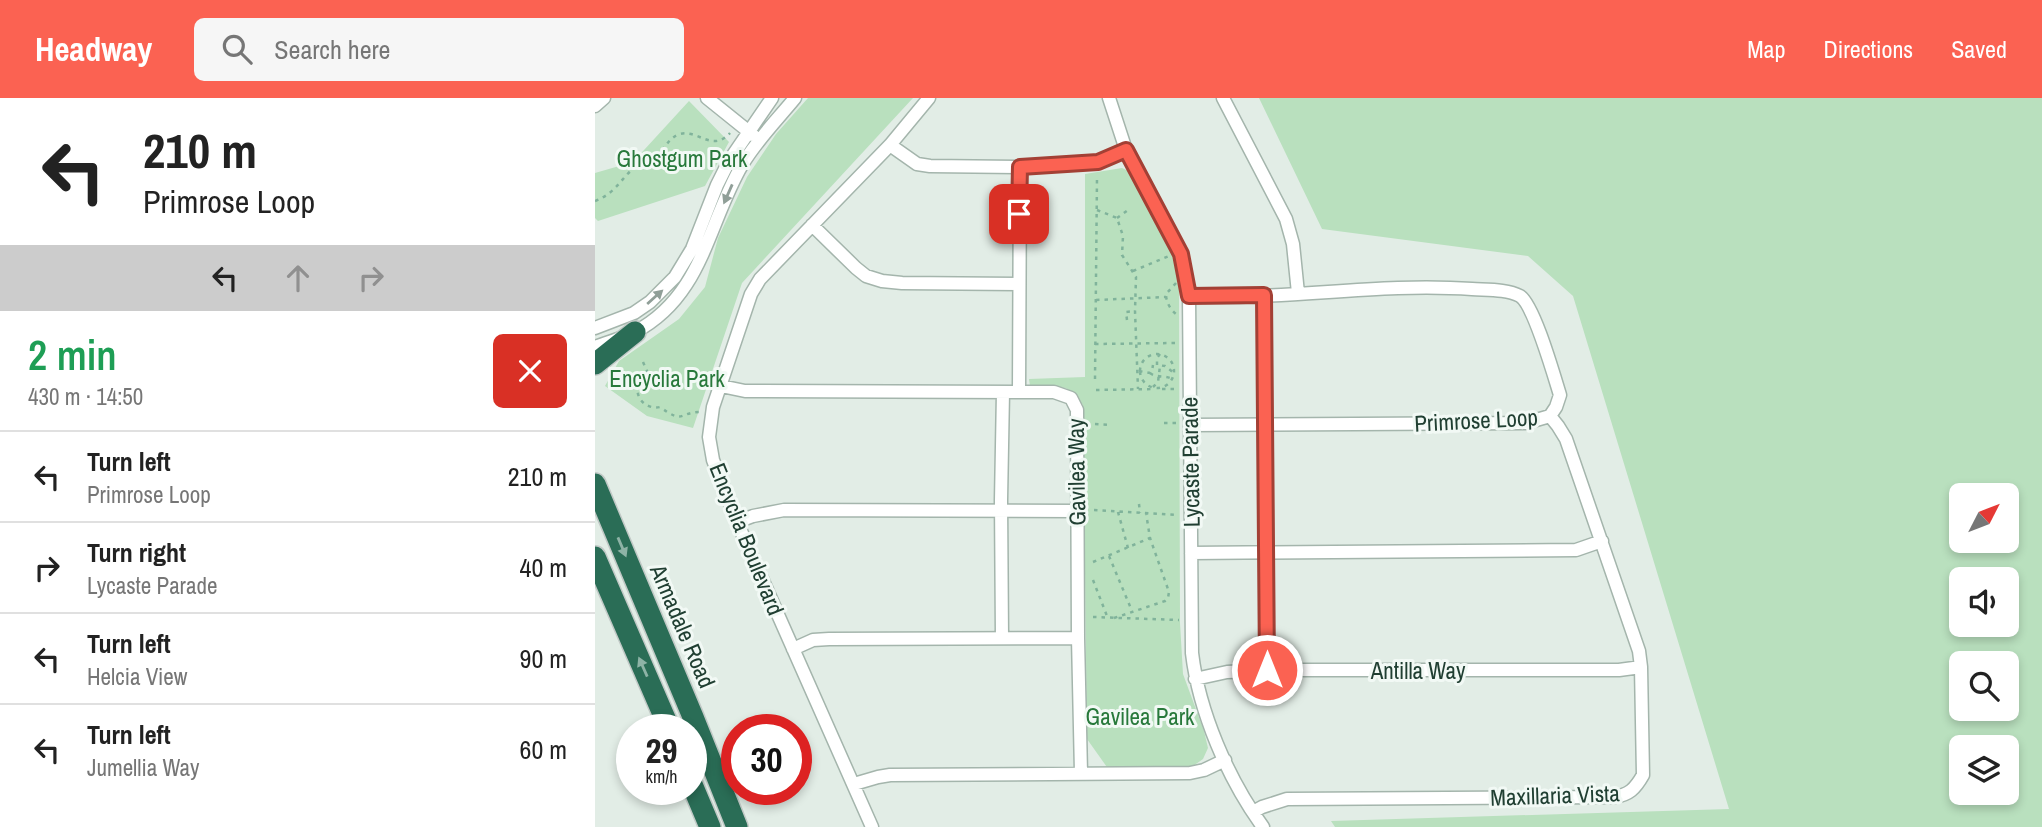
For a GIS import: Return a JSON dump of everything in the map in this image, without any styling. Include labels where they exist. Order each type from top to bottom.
[{"type":"highway","points":[[595,364],[635,332]]},
{"type":"highway","name":"Armadale Road","points":[[595,484],[737,827]]},
{"type":"highway","points":[[595,557],[663,714]]},
{"type":"highway","points":[[701,805],[710,827]]},
{"type":"street","points":[[595,106],[604,98]]},
{"type":"street","points":[[707,98],[760,140]]},
{"type":"street","points":[[595,328],[634,313],[650,302],[675,277],[692,249],[729,161],[772,98]]},
{"type":"street","points":[[595,347],[635,332],[662,313],[684,290],[700,262],[742,164],[795,98]]},
{"type":"street","name":"Encyclia Boulevard","points":[[872,827],[737,522],[713,460],[709,437],[713,407],[751,294],[760,279],[890,145],[929,98]]},
{"type":"street","name":"Lycaste Parade","points":[[1109,98],[1126,150],[1181,254],[1189,296],[1183,424],[1195,679],[1225,760],[1263,827]]},
{"type":"street","points":[[1223,98],[1286,219],[1293,244],[1298,293]]},
{"type":"street","points":[[890,145],[917,164],[1020,167],[1098,162],[1126,150]]},
{"type":"street","points":[[1019,392],[1020,167]]},
{"type":"street","points":[[812,225],[866,276],[883,281],[1018,284]]},
{"type":"street","name":"Primrose Loop","points":[[1183,424],[1526,423],[1550,416],[1560,395],[1531,310],[1520,296],[1507,292],[1450,288],[1362,288],[1264,295],[1189,296]]},
{"type":"street","points":[[1264,295],[1267,670]]},
{"type":"street","name":"Gavilea Way","points":[[721,386],[745,391],[1054,392],[1071,398],[1077,410],[1081,773]]},
{"type":"street","points":[[1002,638],[1003,392]]},
{"type":"street","name":"Maxillaria Vista","points":[[1253,812],[1287,799],[1613,797],[1626,795],[1636,787],[1643,775],[1641,667],[1634,634],[1566,439],[1550,416]]},
{"type":"street","points":[[737,522],[784,510],[1077,511]]},
{"type":"street","points":[[1191,553],[1576,550],[1602,541]]},
{"type":"street","points":[[793,649],[813,640],[829,639],[1078,638]]},
{"type":"street","name":"Antilla Way","points":[[1195,679],[1227,672],[1267,670],[1619,670],[1641,667]]},
{"type":"street","points":[[855,784],[890,775],[1190,773],[1225,760]]},
{"type":"path","points":[[595,201],[613,191],[640,163],[658,153],[672,138],[686,133],[711,141],[726,138]]},
{"type":"path","points":[[1095,379],[1097,178]]},
{"type":"path","points":[[1097,210],[1117,218],[1123,236],[1122,255],[1136,278],[1135,344],[1138,389]]},
{"type":"path","points":[[1117,218],[1128,210]]},
{"type":"path","points":[[1133,271],[1170,256]]},
{"type":"path","points":[[1176,283],[1166,294],[1170,308],[1176,314]]},
{"type":"path","points":[[1096,300],[1166,297]]},
{"type":"path","points":[[1128,320],[1126,312],[1135,311]]},
{"type":"path","points":[[1095,344],[1176,343]]},
{"type":"path","points":[[1160,354],[1168,358],[1175,371],[1166,386],[1152,386],[1142,379],[1138,371],[1146,358],[1160,354]]},
{"type":"path","points":[[1152,386],[1158,382],[1160,354]]},
{"type":"path","points":[[1146,358],[1149,364],[1175,371]]},
{"type":"path","points":[[1152,386],[1150,374],[1168,358]]},
{"type":"path","points":[[643,362],[647,371],[638,386],[638,395],[646,405],[653,409],[660,407],[681,418],[695,412],[705,412]]},
{"type":"path","points":[[1138,371],[1172,379]]},
{"type":"path","points":[[1166,376],[1166,386]]},
{"type":"path","points":[[1096,390],[1175,389]]},
{"type":"path","points":[[1164,423],[1183,424]]},
{"type":"path","points":[[1095,424],[1110,425]]},
{"type":"path","points":[[1139,504],[1140,513]]},
{"type":"path","points":[[1094,510],[1178,515]]},
{"type":"path","points":[[1118,512],[1129,548]]},
{"type":"path","points":[[1114,618],[1168,598],[1169,592],[1150,538],[1146,513]]},
{"type":"path","points":[[1093,562],[1150,538]]},
{"type":"path","points":[[1109,556],[1132,612]]},
{"type":"path","points":[[1093,580],[1108,618]]},
{"type":"path","points":[[1093,617],[1179,620]]},
{"type":"green space","name":"Encyclia Park","points":[[808,98],[913,98],[742,283],[693,428],[647,416],[605,386],[619,361],[679,319],[705,287],[718,238],[747,177],[776,134]]},
{"type":"green space","points":[[1259,98],[2042,98],[2042,827],[1335,827],[1331,821],[1729,809],[1573,296],[1528,256],[1322,229]]},
{"type":"green space","name":"Ghostgum Park","points":[[689,101],[729,142],[705,186],[598,221],[595,218],[595,173],[633,162]]},
{"type":"green space","name":"Gavilea Park","points":[[1122,168],[1131,172],[1168,243],[1179,271],[1180,623],[1183,674],[1208,748],[1203,759],[1189,769],[1109,770],[1087,739],[1083,405],[1066,388],[1030,386],[1029,379],[1085,377],[1085,174]]},
{"type":"route","points":[[1019,214],[1020,167],[1098,162],[1126,150],[1181,254],[1189,296],[1264,295],[1267,670]]}]
